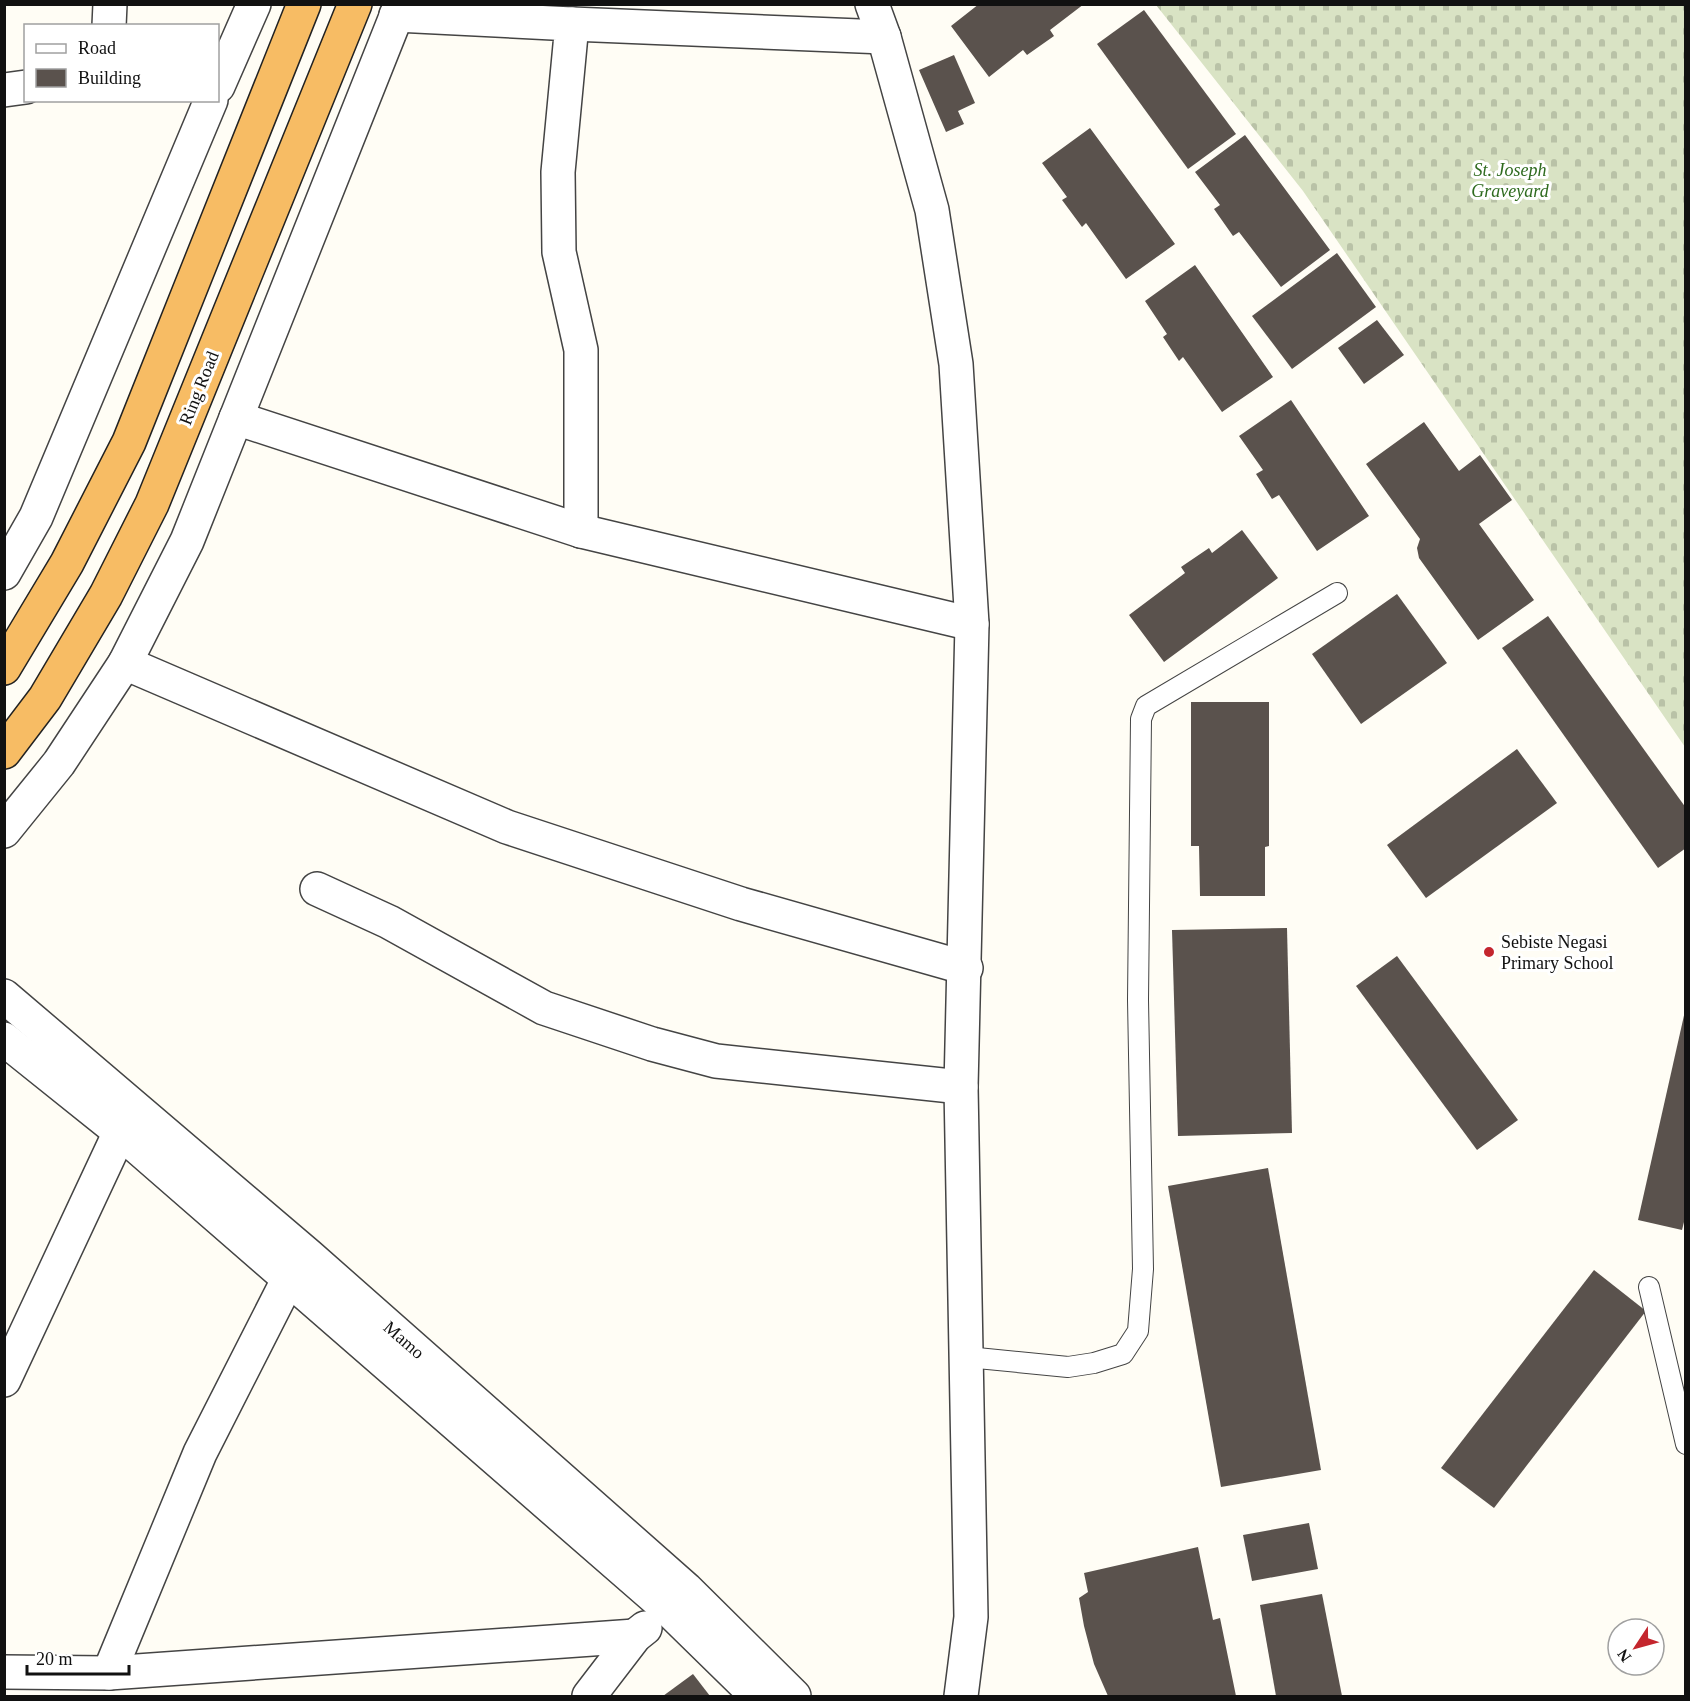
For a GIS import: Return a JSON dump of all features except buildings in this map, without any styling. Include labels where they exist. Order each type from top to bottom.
[{"type":"highway","points":[[4,668],[67,563],[129,442],[304,4]]},
{"type":"highway","name":"Ring Road","points":[[4,753],[45,698],[106,595],[152,504],[355,4]]},
{"type":"street","points":[[109,24],[110,4]]},
{"type":"street","points":[[219,84],[254,4]]},
{"type":"street","points":[[872,4],[884,37],[932,210],[956,364],[972,624],[966,968],[961,1087],[971,1617],[961,1696]]},
{"type":"street","points":[[4,831],[59,763],[125,663],[187,541],[399,10],[572,24],[884,37]]},
{"type":"street","points":[[572,24],[558,172],[559,252],[580,350],[581,531]]},
{"type":"street","points":[[4,90],[24,87]]},
{"type":"street","points":[[4,573],[36,517],[210,102]]},
{"type":"street","points":[[236,418],[581,531],[972,624]]},
{"type":"street","points":[[125,663],[507,827],[741,904],[966,968]]},
{"type":"street","points":[[317,889],[389,922],[544,1008],[652,1044],[716,1061],[961,1087]]},
{"type":"street","name":"Mamo","points":[[4,996],[300,1249],[677,1599],[794,1696]]},
{"type":"street","points":[[4,1039],[120,1132],[289,1278],[677,1599],[757,1696]]},
{"type":"street","points":[[4,1380],[120,1132]]},
{"type":"street","points":[[109,1673],[200,1454],[289,1278]]},
{"type":"street","points":[[589,1696],[635,1636],[677,1599]]},
{"type":"street","points":[[4,1672],[109,1673],[635,1636]]},
{"type":"lane","points":[[967,1357],[1068,1367],[1094,1364],[1123,1354],[1138,1331],[1143,1269],[1138,1000],[1141,719],[1146,706],[1337,593]]},
{"type":"lane","points":[[1649,1287],[1686,1444]]},
{"type":"green space","name":"St. Joseph Graveyard","points":[[1156,5],[1685,5],[1685,747],[1303,191]]},
{"type":"place","name":"Sebiste Negasi Primary School","points":[[1489,952]]}]
